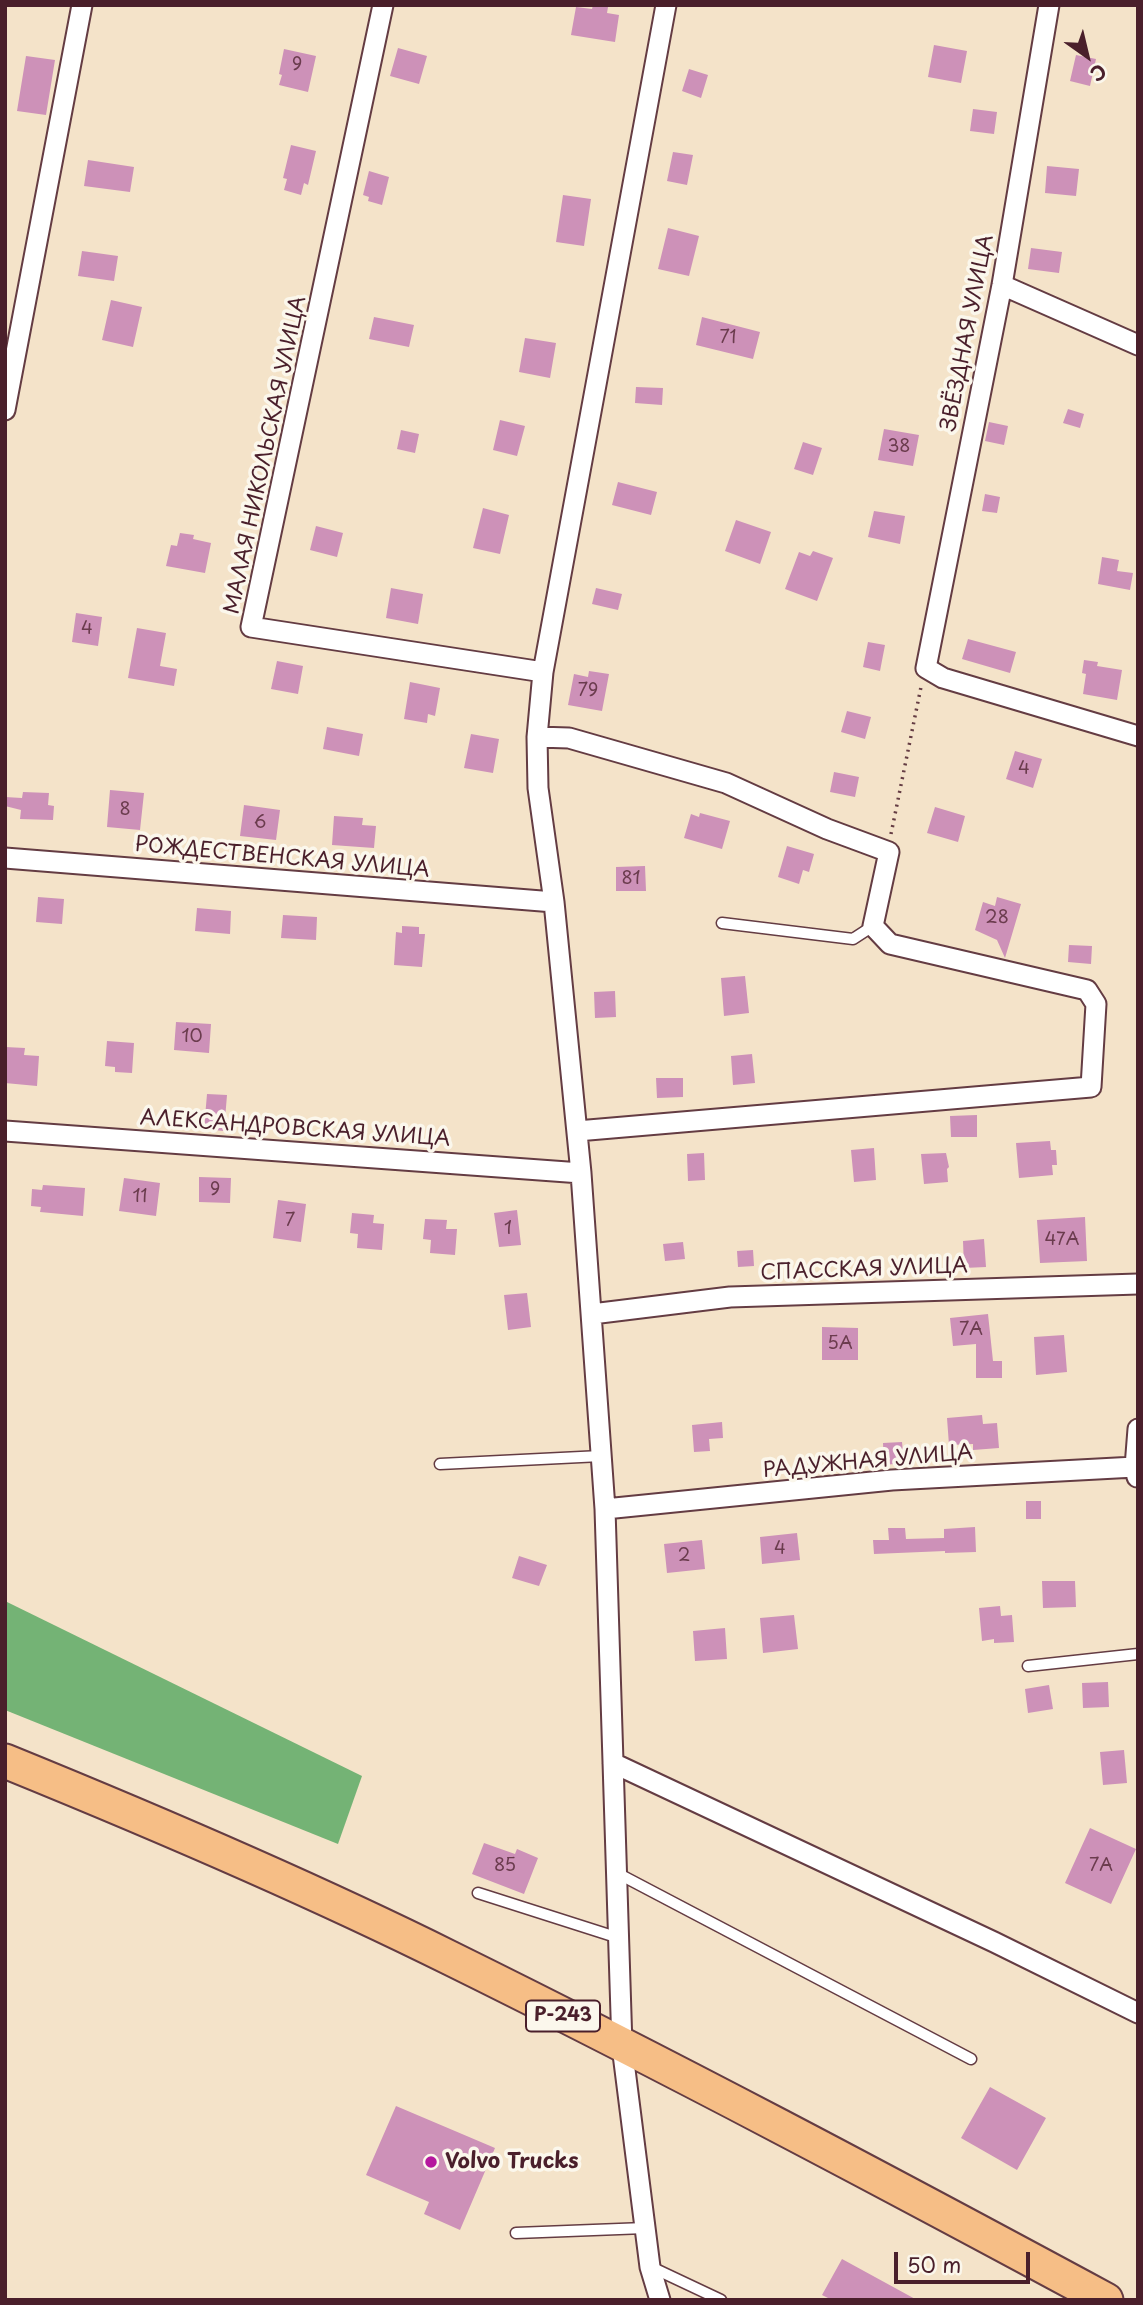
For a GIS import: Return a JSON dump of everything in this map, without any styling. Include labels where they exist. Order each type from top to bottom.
[{"type":"highway","name":"Р-243","points":[[5,1761],[111,1804],[449,1957],[1106,2300]]},
{"type":"street","points":[[5,410],[82,5]]},
{"type":"street","name":"МАЛАЯ НИКОЛЬСКАЯ УЛИЦА","points":[[383,5],[251,627],[542,672]]},
{"type":"street","points":[[660,2300],[650,2267],[622,2046],[605,1508],[581,1173],[554,902],[538,788],[537,737],[542,672],[666,5]]},
{"type":"street","name":"ЗВЁЗДНАЯ УЛИЦА","points":[[926,668],[1002,285],[1049,5]]},
{"type":"street","points":[[1002,285],[1138,345]]},
{"type":"street","points":[[926,668],[943,678],[1138,736]]},
{"type":"street","points":[[537,737],[569,738],[726,783],[827,829],[889,852],[873,926],[890,944],[1087,990],[1096,1004],[1091,1087],[577,1131]]},
{"type":"street","name":"РОЖДЕСТВЕНСКАЯ УЛИЦА","points":[[5,858],[554,902]]},
{"type":"street","name":"АЛЕКСАНДРОВСКАЯ УЛИЦА","points":[[5,1131],[581,1173]]},
{"type":"street","name":"СПАССКАЯ УЛИЦА","points":[[592,1314],[730,1297],[1138,1284]]},
{"type":"street","points":[[1137,1473],[1138,1429]]},
{"type":"street","name":"РАДУЖНАЯ УЛИЦА","points":[[605,1508],[892,1480],[1137,1473]]},
{"type":"street","points":[[613,1763],[994,1942],[1138,2013]]},
{"type":"lane","points":[[722,923],[853,939],[873,926]]},
{"type":"lane","points":[[440,1464],[601,1456]]},
{"type":"lane","points":[[1028,1666],[1138,1654]]},
{"type":"lane","points":[[617,1873],[971,2059]]},
{"type":"lane","points":[[478,1893],[619,1938]]},
{"type":"lane","points":[[516,2233],[645,2228]]},
{"type":"lane","points":[[650,2267],[720,2300]]},
{"type":"path","points":[[889,852],[894,814],[926,668]]},
{"type":"green space","points":[[5,1601],[362,1776],[338,1844],[5,1710]]},
{"type":"building","points":[[593,5],[608,7],[607,13],[619,15],[615,42],[571,35],[576,7],[592,9]]},
{"type":"building","points":[[934,45],[967,51],[961,83],[928,77]]},
{"type":"building","points":[[398,48],[427,56],[419,84],[390,76]]},
{"type":"building","points":[[284,49],[316,56],[308,92],[279,85]]},
{"type":"building","points":[[1076,55],[1096,59],[1090,86],[1070,81]]},
{"type":"building","points":[[26,56],[55,60],[46,115],[17,111]]},
{"type":"building","points":[[689,69],[708,75],[701,98],[682,91]]},
{"type":"building","points":[[973,109],[997,112],[994,134],[970,131]]},
{"type":"building","points":[[291,145],[316,151],[308,185],[304,183],[301,195],[284,190],[287,179],[283,178]]},
{"type":"building","points":[[673,152],[693,155],[687,185],[667,181]]},
{"type":"building","points":[[88,160],[134,167],[130,192],[84,186]]},
{"type":"building","points":[[1047,166],[1079,169],[1076,196],[1045,193]]},
{"type":"building","points":[[369,171],[389,177],[382,205],[368,201],[369,197],[363,195]]},
{"type":"building","points":[[563,195],[591,199],[584,246],[556,242]]},
{"type":"building","points":[[668,228],[699,236],[689,276],[658,269]]},
{"type":"building","points":[[1031,248],[1062,252],[1059,273],[1028,269]]},
{"type":"building","points":[[82,251],[118,256],[114,281],[78,276]]},
{"type":"building","points":[[111,300],[142,307],[133,347],[102,340]]},
{"type":"building","points":[[374,317],[414,325],[409,347],[369,339]]},
{"type":"building","points":[[702,317],[760,332],[753,359],[696,345]]},
{"type":"building","points":[[525,338],[556,343],[550,378],[519,372]]},
{"type":"building","points":[[636,387],[663,388],[662,405],[635,403]]},
{"type":"building","points":[[1068,409],[1084,414],[1080,428],[1063,423]]},
{"type":"building","points":[[500,420],[525,426],[517,456],[493,450]]},
{"type":"building","points":[[989,422],[1008,426],[1004,445],[985,441]]},
{"type":"building","points":[[884,429],[919,435],[913,466],[878,460]]},
{"type":"building","points":[[401,430],[419,434],[415,453],[397,449]]},
{"type":"building","points":[[803,442],[822,448],[813,475],[794,469]]},
{"type":"building","points":[[618,482],[657,492],[651,515],[612,505]]},
{"type":"building","points":[[985,494],[1000,497],[997,513],[982,511]]},
{"type":"building","points":[[483,508],[509,515],[500,554],[473,548]]},
{"type":"building","points":[[874,511],[905,516],[900,544],[868,537]]},
{"type":"building","points":[[736,520],[771,532],[760,564],[725,551]]},
{"type":"building","points":[[316,526],[343,533],[337,557],[310,550]]},
{"type":"building","points":[[180,533],[194,535],[193,539],[211,543],[205,573],[166,566],[171,545],[177,546]]},
{"type":"building","points":[[813,551],[833,558],[817,601],[785,589],[799,552],[810,556]]},
{"type":"building","points":[[1102,557],[1119,560],[1117,571],[1133,573],[1130,590],[1098,584]]},
{"type":"building","points":[[391,588],[423,594],[418,624],[386,618]]},
{"type":"building","points":[[596,588],[622,594],[618,610],[592,604]]},
{"type":"building","points":[[76,613],[102,617],[98,646],[72,642]]},
{"type":"building","points":[[137,628],[166,633],[160,666],[177,669],[174,686],[128,678]]},
{"type":"building","points":[[968,639],[1016,652],[1010,673],[962,659]]},
{"type":"building","points":[[868,642],[885,645],[880,671],[863,667]]},
{"type":"building","points":[[1084,660],[1098,662],[1097,666],[1122,670],[1117,700],[1083,694],[1086,674],[1082,673]]},
{"type":"building","points":[[277,661],[303,666],[298,694],[271,689]]},
{"type":"building","points":[[589,671],[609,674],[602,711],[568,705],[574,674],[588,677]]},
{"type":"building","points":[[410,682],[440,688],[435,716],[428,714],[427,723],[404,719]]},
{"type":"building","points":[[847,711],[871,717],[865,739],[841,732]]},
{"type":"building","points":[[327,727],[363,734],[359,756],[323,749]]},
{"type":"building","points":[[471,734],[499,739],[493,773],[464,768]]},
{"type":"building","points":[[1015,751],[1042,759],[1033,788],[1006,779]]},
{"type":"building","points":[[834,772],[859,777],[855,797],[830,792]]},
{"type":"building","points":[[110,790],[144,793],[140,830],[107,827]]},
{"type":"building","points":[[23,792],[49,793],[48,805],[54,806],[53,820],[20,819],[21,810],[5,806],[5,797],[22,798]]},
{"type":"building","points":[[244,805],[280,810],[276,840],[240,836]]},
{"type":"building","points":[[935,807],[965,816],[958,842],[927,833]]},
{"type":"building","points":[[700,813],[730,821],[722,849],[684,838],[691,814],[699,817]]},
{"type":"building","points":[[334,816],[363,818],[362,825],[376,826],[374,848],[332,845]]},
{"type":"building","points":[[787,846],[814,854],[809,872],[803,870],[799,884],[778,877]]},
{"type":"building","points":[[645,866],[646,891],[616,891],[616,867]]},
{"type":"building","points":[[38,897],[64,899],[62,924],[36,922]]},
{"type":"building","points":[[997,897],[1021,904],[1005,958],[997,940],[975,930],[983,902],[995,906]]},
{"type":"building","points":[[197,908],[231,911],[230,934],[195,931]]},
{"type":"building","points":[[283,915],[317,917],[316,940],[281,938]]},
{"type":"building","points":[[402,926],[419,927],[419,934],[425,934],[422,967],[394,965],[396,932],[402,933]]},
{"type":"building","points":[[1069,945],[1092,946],[1091,964],[1068,962]]},
{"type":"building","points":[[745,976],[749,1013],[724,1016],[721,978]]},
{"type":"building","points":[[615,991],[616,1017],[595,1018],[594,992]]},
{"type":"building","points":[[176,1022],[211,1024],[209,1053],[174,1050]]},
{"type":"building","points":[[107,1041],[134,1043],[132,1073],[115,1072],[115,1067],[105,1066]]},
{"type":"building","points":[[5,1047],[25,1048],[24,1055],[39,1056],[37,1086],[5,1083]]},
{"type":"building","points":[[752,1054],[755,1083],[733,1085],[731,1056]]},
{"type":"building","points":[[656,1078],[683,1078],[683,1097],[657,1098]]},
{"type":"building","points":[[207,1094],[227,1095],[224,1131],[204,1129]]},
{"type":"building","points":[[977,1115],[977,1137],[951,1137],[950,1116]]},
{"type":"building","points":[[1050,1141],[1051,1150],[1056,1150],[1057,1165],[1052,1165],[1053,1175],[1019,1178],[1016,1143]]},
{"type":"building","points":[[874,1148],[876,1180],[854,1182],[851,1150]]},
{"type":"building","points":[[704,1153],[705,1180],[688,1181],[687,1154]]},
{"type":"building","points":[[946,1153],[948,1182],[924,1184],[921,1154]]},
{"type":"building","points":[[199,1177],[231,1178],[230,1203],[199,1202]]},
{"type":"building","points":[[124,1178],[160,1183],[156,1216],[119,1211]]},
{"type":"building","points":[[43,1185],[85,1188],[83,1216],[40,1212],[41,1207],[31,1206],[32,1189],[42,1190]]},
{"type":"building","points":[[278,1200],[306,1204],[301,1242],[273,1238]]},
{"type":"building","points":[[517,1210],[521,1245],[499,1247],[494,1213]]},
{"type":"building","points":[[352,1213],[374,1215],[373,1223],[384,1224],[382,1250],[357,1248],[358,1234],[350,1233]]},
{"type":"building","points":[[1085,1217],[1087,1261],[1040,1263],[1037,1220]]},
{"type":"building","points":[[425,1219],[447,1220],[446,1229],[457,1229],[455,1255],[430,1253],[431,1240],[423,1239]]},
{"type":"building","points":[[984,1239],[986,1267],[964,1268],[963,1241]]},
{"type":"building","points":[[683,1242],[685,1259],[665,1261],[663,1244]]},
{"type":"building","points":[[753,1250],[754,1266],[738,1267],[737,1251]]},
{"type":"building","points":[[527,1293],[531,1327],[508,1330],[504,1295]]},
{"type":"building","points":[[988,1314],[993,1361],[1002,1361],[1002,1378],[976,1378],[976,1344],[953,1346],[950,1318]]},
{"type":"building","points":[[822,1327],[858,1328],[858,1360],[822,1360]]},
{"type":"building","points":[[1064,1335],[1067,1372],[1036,1375],[1034,1337]]},
{"type":"building","points":[[982,1415],[983,1424],[997,1423],[999,1448],[973,1450],[973,1444],[949,1445],[947,1418]]},
{"type":"building","points":[[722,1422],[723,1438],[709,1439],[710,1451],[694,1452],[692,1425]]},
{"type":"building","points":[[902,1442],[904,1463],[884,1465],[883,1443]]},
{"type":"building","points":[[1026,1501],[1041,1501],[1041,1519],[1026,1519]]},
{"type":"building","points":[[975,1527],[976,1552],[874,1554],[873,1540],[889,1540],[888,1528],[905,1528],[906,1539],[944,1538],[944,1529]]},
{"type":"building","points":[[797,1533],[800,1560],[762,1564],[760,1537]]},
{"type":"building","points":[[702,1540],[705,1569],[667,1573],[664,1544]]},
{"type":"building","points":[[519,1556],[547,1565],[539,1586],[512,1578]]},
{"type":"building","points":[[1042,1581],[1075,1581],[1076,1607],[1043,1608]]},
{"type":"building","points":[[1000,1606],[1001,1616],[1012,1615],[1014,1642],[994,1643],[994,1639],[982,1641],[979,1608]]},
{"type":"building","points":[[794,1615],[798,1649],[763,1653],[760,1618]]},
{"type":"building","points":[[725,1628],[727,1659],[695,1661],[693,1631]]},
{"type":"building","points":[[1108,1682],[1109,1707],[1083,1708],[1082,1683]]},
{"type":"building","points":[[1049,1685],[1053,1709],[1028,1713],[1025,1689]]},
{"type":"building","points":[[1124,1750],[1127,1783],[1103,1785],[1100,1752]]},
{"type":"building","points":[[1090,1828],[1136,1849],[1111,1904],[1065,1883]]},
{"type":"building","points":[[484,1843],[515,1854],[517,1849],[538,1858],[524,1894],[472,1874]]},
{"type":"building","points":[[990,2087],[1046,2118],[1017,2170],[961,2138]]},
{"type":"building","name":"Volvo Trucks","points":[[396,2106],[495,2148],[460,2230],[424,2214],[429,2202],[366,2175]]},
{"type":"building","points":[[842,2259],[917,2300],[832,2300],[822,2295]]},
{"type":"place","name":"Volvo Trucks","points":[[431,2162]]}]
